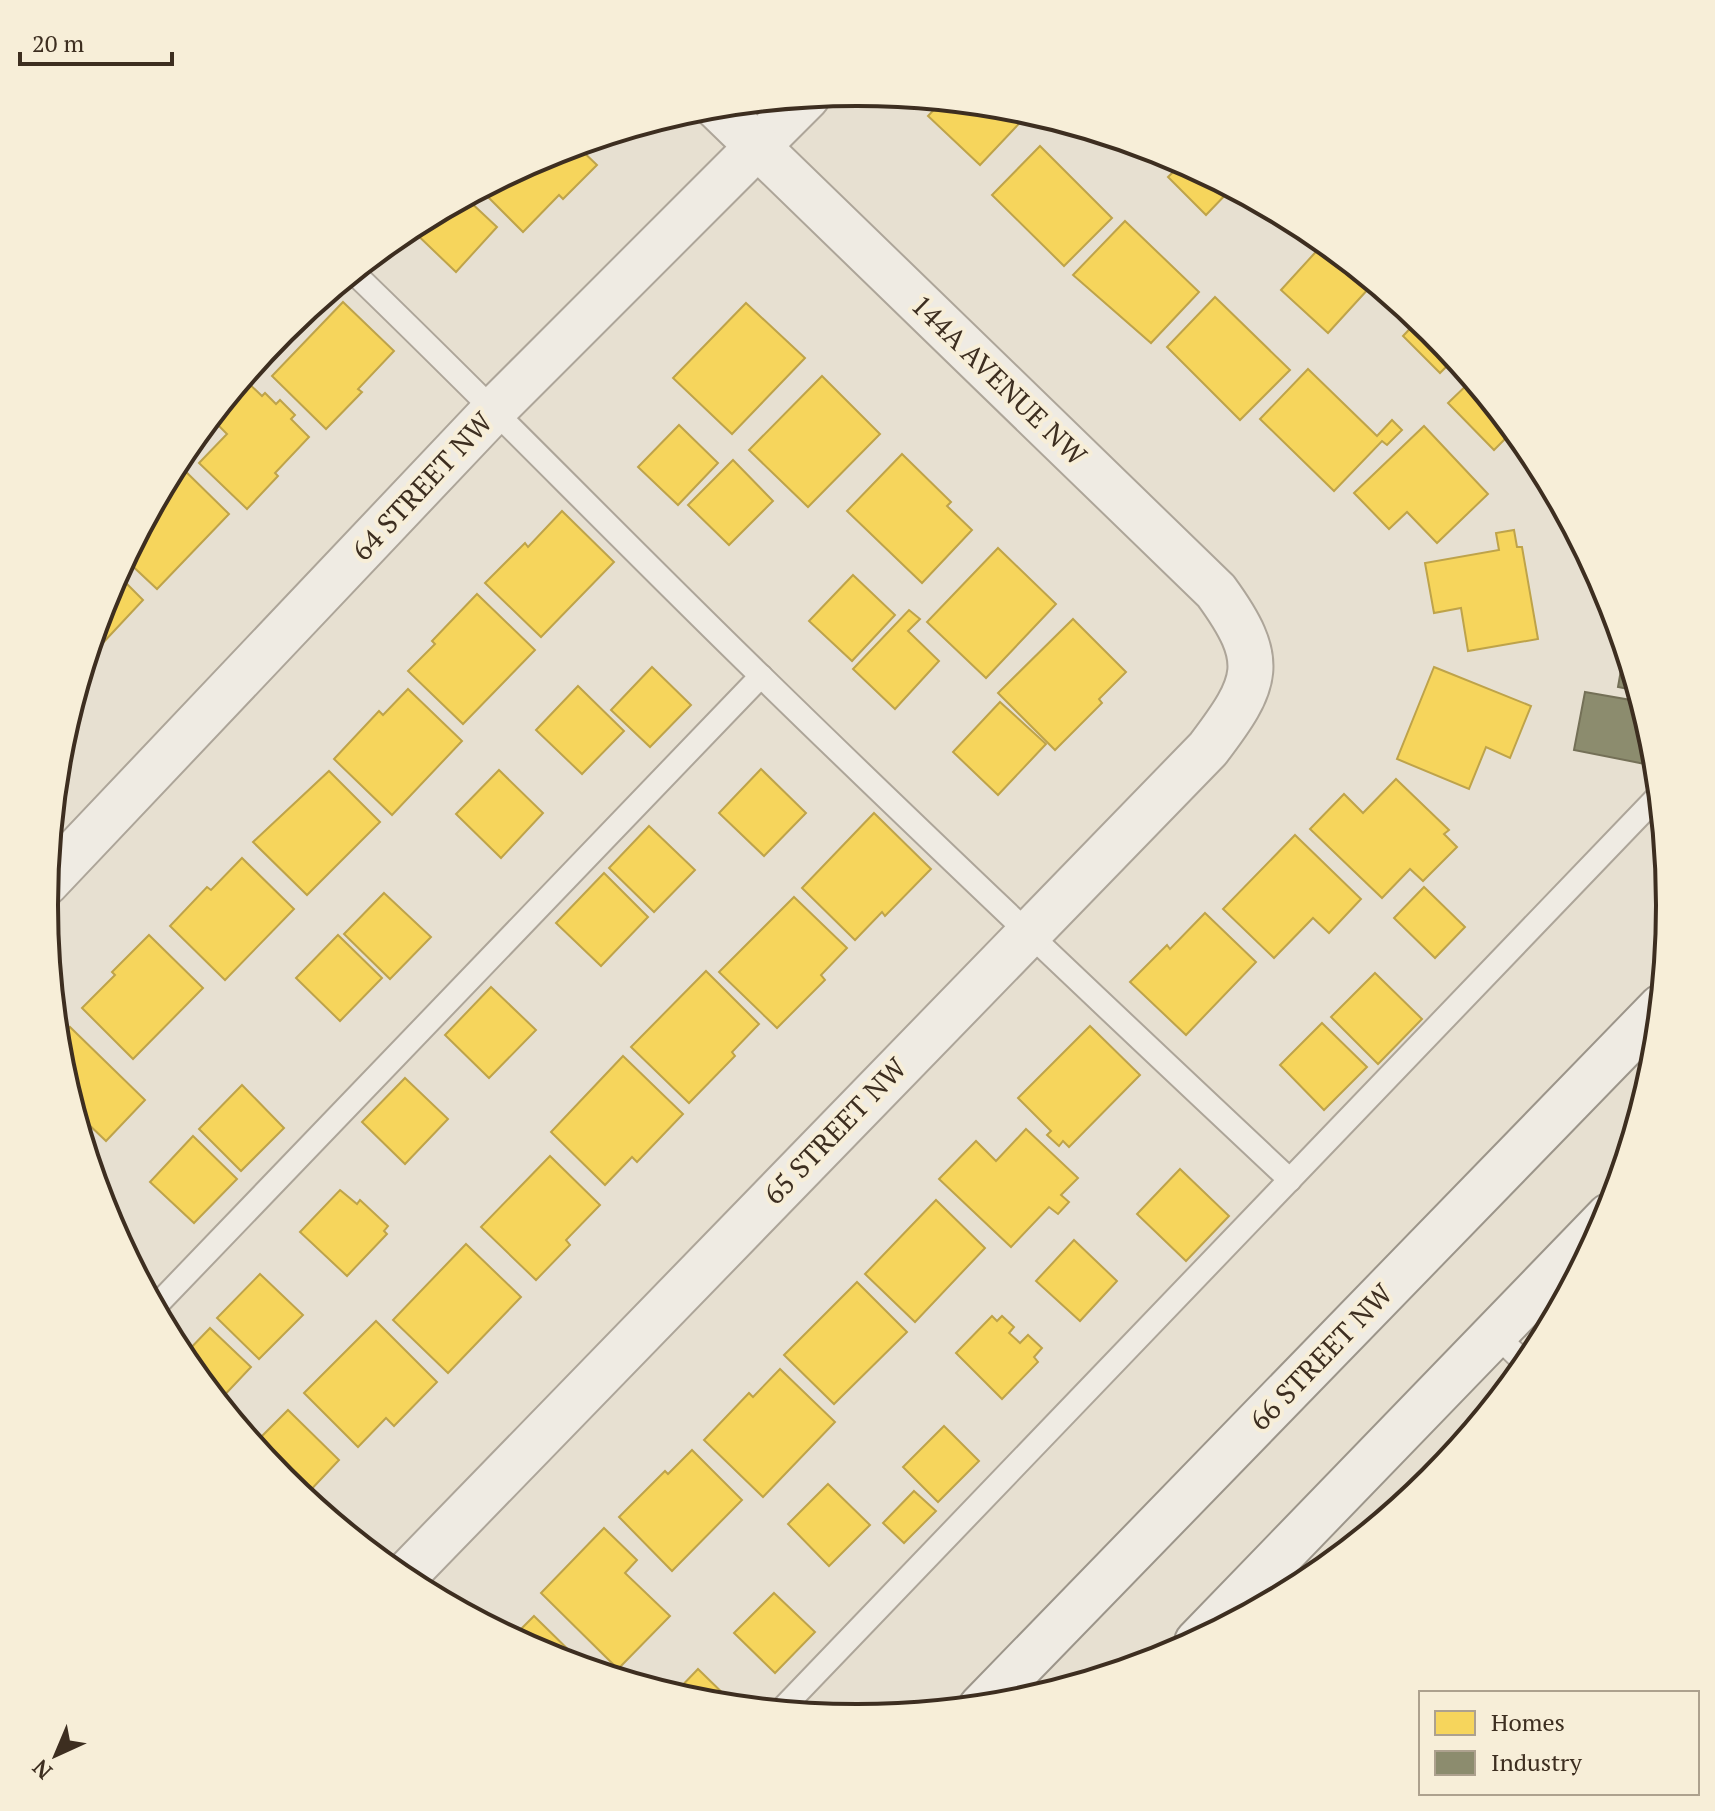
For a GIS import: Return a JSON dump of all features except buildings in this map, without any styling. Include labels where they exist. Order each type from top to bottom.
[{"type":"street","name":"64 STREET NW","points":[[59,869],[495,409],[795,109]]},
{"type":"street","name":"144A AVENUE NW","points":[[727,117],[1216,591],[1249,646],[1252,672]]},
{"type":"street","name":"65 STREET NW","points":[[412,1569],[1208,749],[1243,698],[1252,672]]},
{"type":"street","name":"66 STREET NW","points":[[1024,1686],[1648,1020]]},
{"type":"street","points":[[1220,1618],[1581,1245]]},
{"type":"lane","points":[[361,279],[495,409],[761,676],[1027,933],[1290,1180]]},
{"type":"lane","points":[[162,1300],[761,676]]},
{"type":"lane","points":[[789,1701],[1650,804]]},
{"type":"lane","points":[[1495,1334],[1518,1356]]}]
